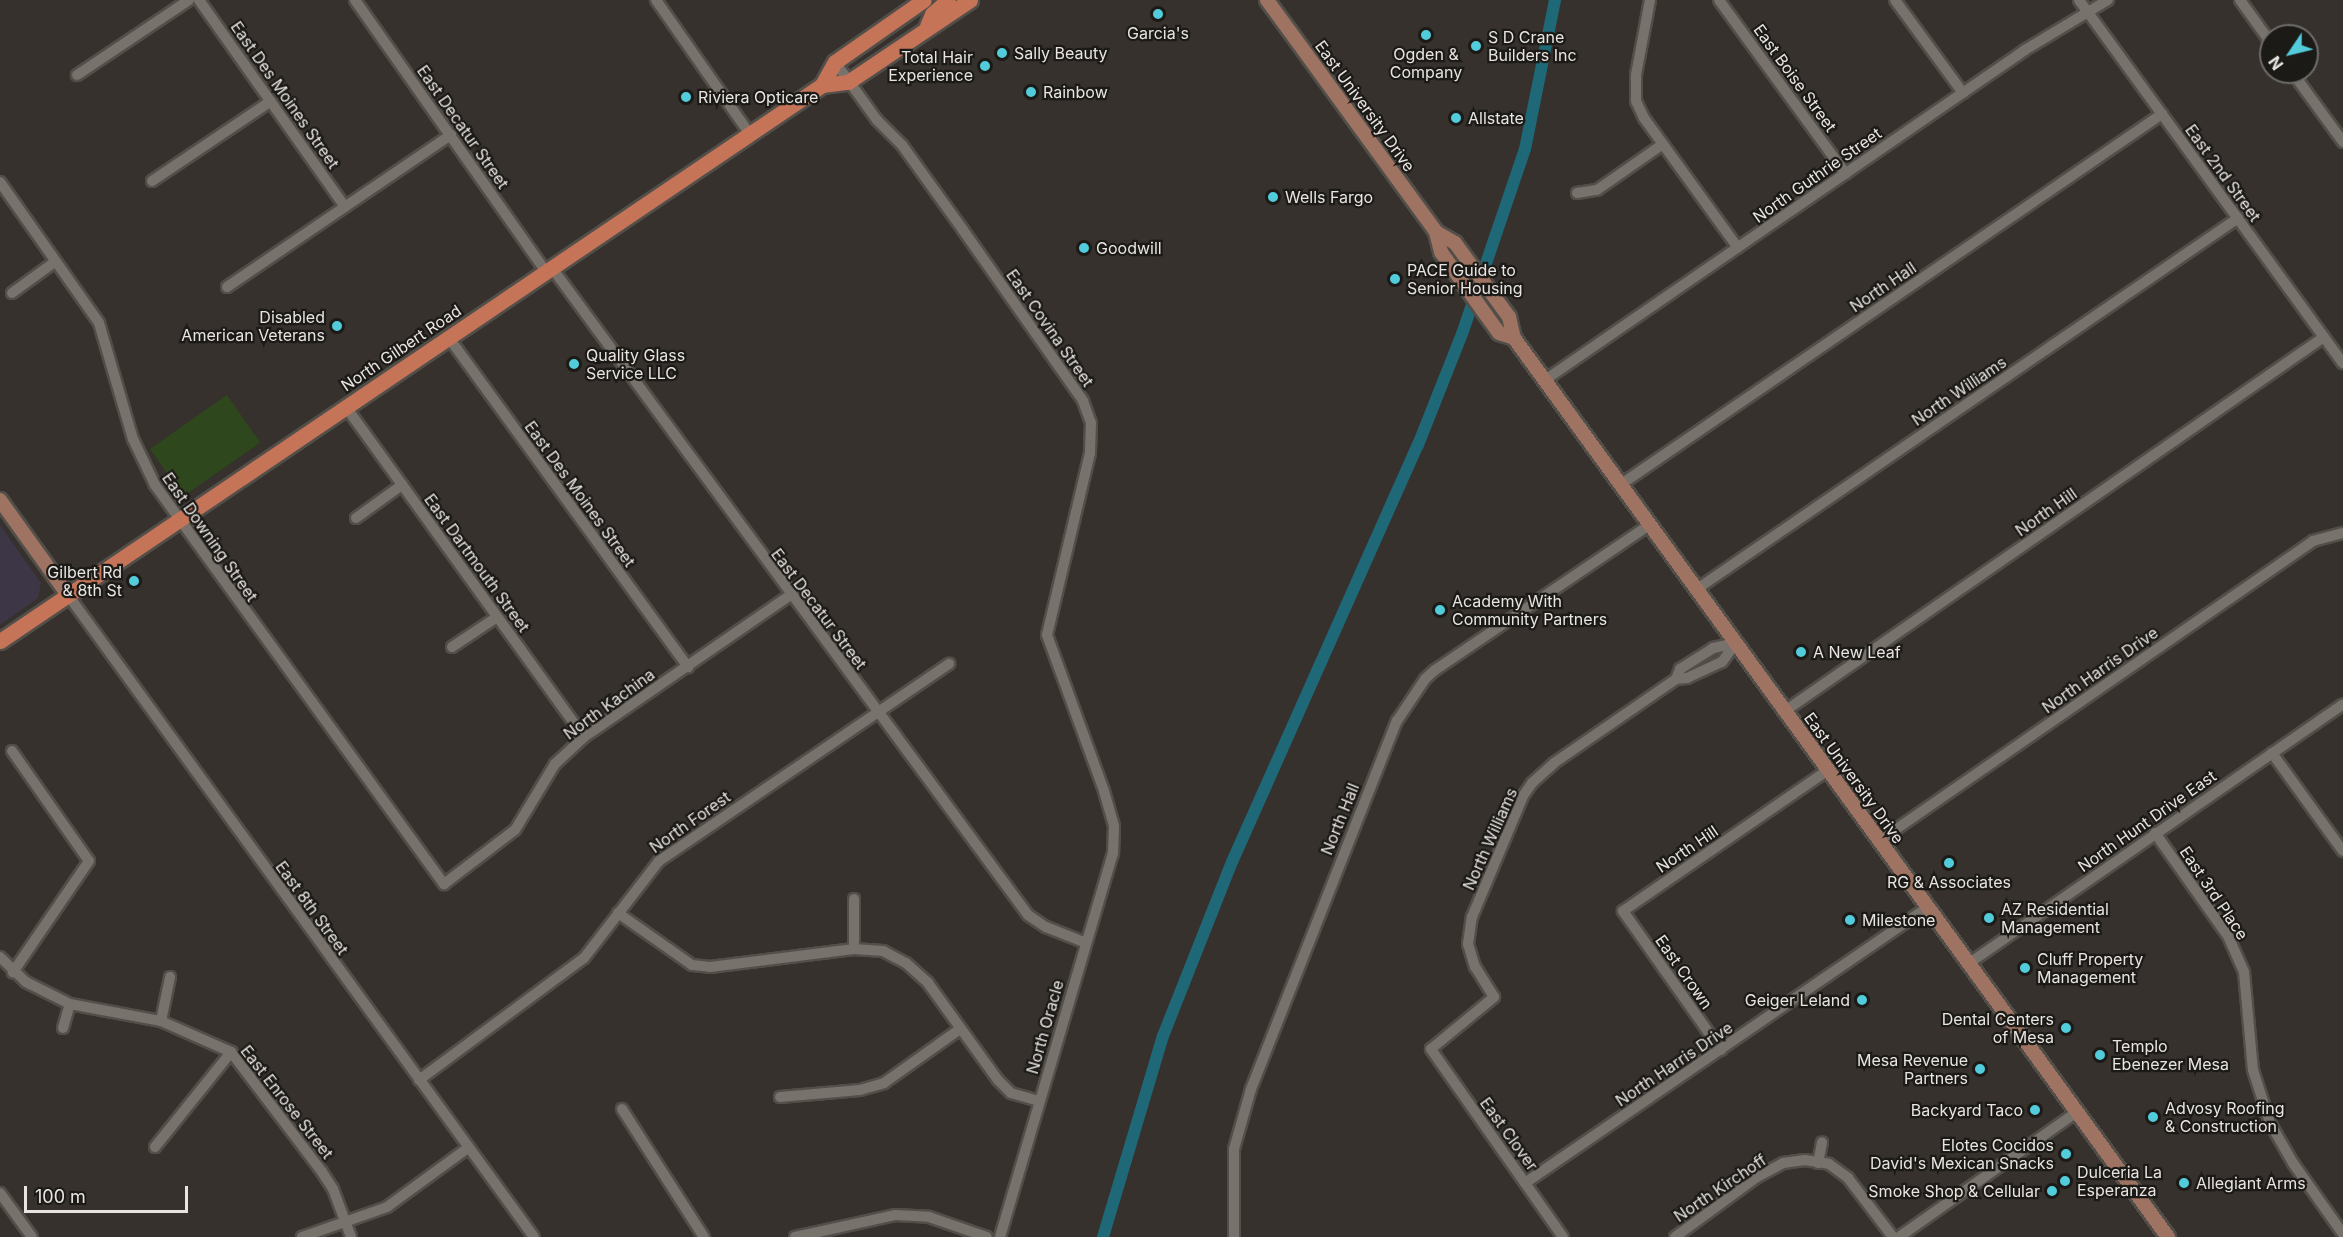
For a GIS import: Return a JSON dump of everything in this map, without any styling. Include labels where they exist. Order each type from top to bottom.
[{"type":"main road","name":"North Gilbert Road","points":[[822,85],[835,62],[924,0]]},
{"type":"main road","points":[[926,29],[932,14],[948,0]]},
{"type":"main road","name":"North Gilbert Road","points":[[0,642],[749,133],[822,85],[848,82],[970,0]]},
{"type":"main road","name":"East University Drive","points":[[1267,0],[1436,232],[1441,252],[1499,333],[1514,338]]},
{"type":"main road","name":"East University Drive","points":[[1436,232],[1455,243],[1509,318],[1514,338],[2168,1237]]},
{"type":"main road","points":[[0,500],[68,595]]},
{"type":"street","points":[[77,75],[189,0]]},
{"type":"street","name":"East Des Moines Street","points":[[199,0],[345,207]]},
{"type":"street","name":"East Decatur Street","points":[[355,0],[549,270],[1028,915],[1046,927],[1086,943]]},
{"type":"street","points":[[656,0],[749,133]]},
{"type":"street","points":[[1650,0],[1634,92],[1639,110],[1738,248]]},
{"type":"street","name":"East Boise Street","points":[[1719,0],[1846,174]]},
{"type":"street","points":[[1895,0],[1963,93]]},
{"type":"street","name":"East 2nd Street","points":[[2079,0],[2343,363]]},
{"type":"street","name":"North Guthrie Street","points":[[1545,380],[1963,93],[2087,10],[2108,0]]},
{"type":"street","points":[[2240,0],[2259,26]]},
{"type":"street","name":"East Covina Street","points":[[835,62],[877,120],[902,145],[1083,401],[1091,423],[1090,453],[1047,635],[1114,826]]},
{"type":"street","points":[[2301,84],[2343,142]]},
{"type":"street","points":[[152,181],[271,101]]},
{"type":"street","name":"North Hall","points":[[1620,485],[2162,114]]},
{"type":"street","points":[[227,287],[451,135]]},
{"type":"street","points":[[1577,193],[1597,190],[1663,144]]},
{"type":"street","name":"East Downing Street","points":[[0,182],[102,331],[138,451],[179,521],[444,884]]},
{"type":"street","name":"North Williams","points":[[1697,589],[2238,218]]},
{"type":"street","points":[[12,292],[56,261]]},
{"type":"street","name":"North Hill","points":[[1785,711],[2324,337]]},
{"type":"street","name":"East Des Moines Street","points":[[448,338],[688,666]]},
{"type":"street","name":"East Dartmouth Street","points":[[346,407],[584,737]]},
{"type":"street","points":[[356,518],[402,485]]},
{"type":"street","name":"North Hall","points":[[1234,1237],[1234,1149],[1251,1089],[1397,721],[1425,679],[1435,670],[1649,525]]},
{"type":"street","name":"North Harris Drive","points":[[1879,841],[2313,541],[2343,533]]},
{"type":"street","name":"East 8th Street","points":[[68,595],[534,1237]]},
{"type":"street","name":"North Kachina","points":[[444,884],[514,830],[555,765],[584,737],[789,596]]},
{"type":"street","points":[[452,647],[497,617]]},
{"type":"street","name":"North Williams","points":[[1431,1048],[1494,997],[1475,967],[1470,935],[1472,917],[1523,796],[1554,763],[1676,679],[1687,678],[1722,662],[1736,643]]},
{"type":"street","name":"North Forest","points":[[419,1080],[584,958],[659,861],[949,664]]},
{"type":"street","name":"North Hunt Drive East","points":[[1968,964],[2343,704]]},
{"type":"street","points":[[12,751],[90,861],[13,972]]},
{"type":"street","points":[[2272,753],[2343,850]]},
{"type":"street","name":"North Hill","points":[[1623,911],[1828,770]]},
{"type":"street","name":"North Oracle","points":[[1000,1237],[1113,854],[1114,826]]},
{"type":"street","name":"East 3rd Place","points":[[2155,833],[2229,936],[2244,972],[2253,1070],[2270,1123],[2293,1163],[2343,1234]]},
{"type":"street","points":[[854,898],[854,948]]},
{"type":"street","name":"North Harris Drive","points":[[1525,1183],[1927,908]]},
{"type":"street","name":"East Crown","points":[[1623,911],[1721,1050]]},
{"type":"street","points":[[618,913],[692,965],[710,967],[854,948],[883,951],[906,963],[928,983],[960,1029],[1011,1093],[1039,1101]]},
{"type":"street","name":"East Enrose Street","points":[[0,957],[13,972],[70,1004],[161,1021],[231,1052],[322,1172],[346,1221],[351,1237]]},
{"type":"street","points":[[161,1021],[170,977]]},
{"type":"street","points":[[63,1028],[70,1004]]},
{"type":"street","points":[[780,1097],[860,1089],[884,1083],[960,1029]]},
{"type":"street","name":"East Clover","points":[[1431,1048],[1563,1237]]},
{"type":"street","points":[[155,1147],[231,1052]]},
{"type":"street","points":[[622,1109],[704,1237]]},
{"type":"street","points":[[1899,1237],[2077,1112]]},
{"type":"street","points":[[1818,1163],[1822,1142]]},
{"type":"street","points":[[302,1237],[387,1207],[468,1148]]},
{"type":"street","name":"North Kirchoff","points":[[1675,1237],[1756,1177],[1783,1163],[1829,1164],[1848,1178],[1893,1237]]},
{"type":"street","points":[[0,1193],[32,1237]]},
{"type":"street","points":[[795,1237],[824,1235],[895,1215],[929,1217],[987,1237]]},
{"type":"shaded area","points":[[0,525],[41,583],[38,598],[0,625]]},
{"type":"green space","points":[[227,395],[260,443],[183,496],[150,449]]},
{"type":"waterway","points":[[1103,1237],[1163,1036],[1232,862],[1418,445],[1462,334],[1525,149],[1555,0]]},
{"type":"place","name":"Garcia's","points":[[1158,14]]},
{"type":"place","name":"Ogden & Company","points":[[1426,35]]},
{"type":"place","name":"S D Crane Builders Inc","points":[[1476,46]]},
{"type":"place","name":"Sally Beauty","points":[[1002,53]]},
{"type":"place","name":"Total Hair Experience","points":[[985,66]]},
{"type":"place","name":"Rainbow","points":[[1031,92]]},
{"type":"place","name":"Riviera Opticare","points":[[686,97]]},
{"type":"place","name":"Allstate","points":[[1456,118]]},
{"type":"place","name":"Wells Fargo","points":[[1273,197]]},
{"type":"place","name":"Goodwill","points":[[1084,248]]},
{"type":"place","name":"PACE Guide to Senior Housing","points":[[1395,279]]},
{"type":"place","name":"Disabled American Veterans","points":[[337,326]]},
{"type":"place","name":"Quality Glass Service LLC","points":[[574,364]]},
{"type":"place","name":"Gilbert Rd & 8th St","points":[[134,581]]},
{"type":"place","name":"Academy With Community Partners","points":[[1440,610]]},
{"type":"place","name":"A New Leaf","points":[[1801,652]]},
{"type":"place","name":"RG & Associates","points":[[1949,863]]},
{"type":"place","name":"AZ Residential Management","points":[[1989,918]]},
{"type":"place","name":"Milestone","points":[[1850,920]]},
{"type":"place","name":"Cluff Property Management","points":[[2025,968]]},
{"type":"place","name":"Geiger Leland","points":[[1862,1000]]},
{"type":"place","name":"Dental Centers of Mesa","points":[[2066,1028]]},
{"type":"place","name":"Templo Ebenezer Mesa","points":[[2100,1055]]},
{"type":"place","name":"Mesa Revenue Partners","points":[[1980,1069]]},
{"type":"place","name":"Backyard Taco","points":[[2035,1110]]},
{"type":"place","name":"Advosy Roofing & Construction","points":[[2153,1117]]},
{"type":"place","name":"Elotes Cocidos David's Mexican Snacks","points":[[2066,1154]]},
{"type":"place","name":"Dulceria La Esperanza","points":[[2065,1181]]},
{"type":"place","name":"Allegiant Arms","points":[[2184,1183]]},
{"type":"place","name":"Smoke Shop & Cellular","points":[[2052,1191]]}]
